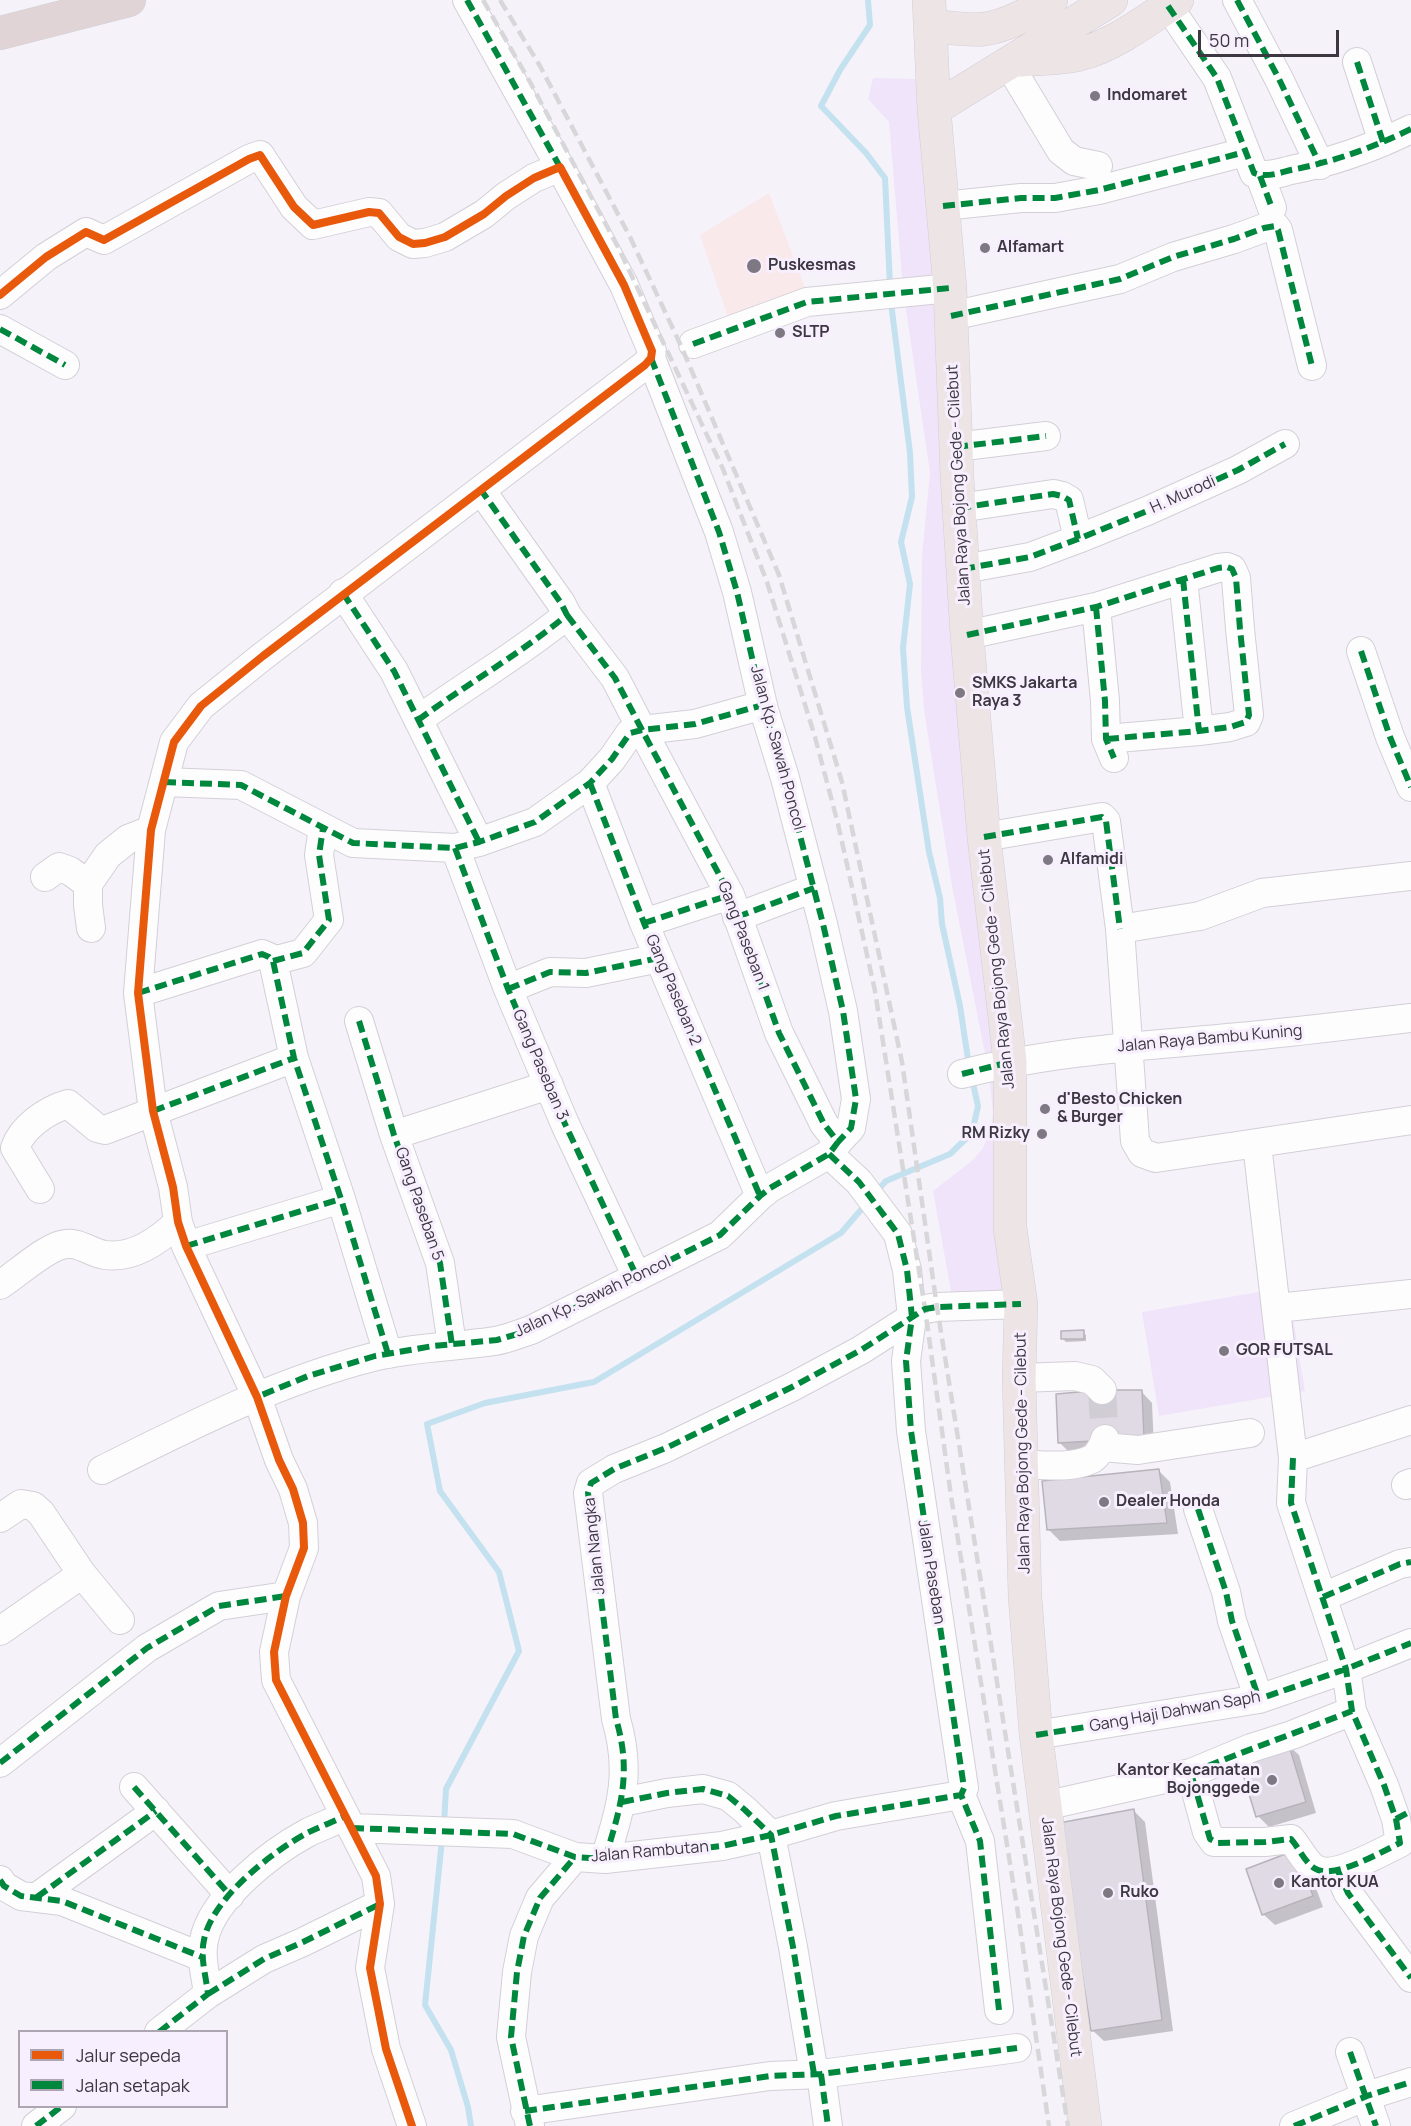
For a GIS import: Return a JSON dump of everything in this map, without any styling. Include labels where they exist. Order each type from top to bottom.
[{"type":"highway","points":[[0,33],[129,0]]},
{"type":"main road","points":[[930,13],[971,30],[986,29],[1025,8],[1050,0]]},
{"type":"main road","points":[[934,109],[1112,0]]},
{"type":"main road","points":[[1010,62],[1078,55],[1090,51],[1106,44],[1173,3]]},
{"type":"main road","name":"Jalan Raya Bojong Gede - Cilebut","points":[[930,13],[934,109],[950,302],[967,635],[984,837],[984,1068],[1021,1304],[1020,1464],[1025,1597],[1044,1806],[1085,2126]]},
{"type":"street","name":"Jalan Kp. Sawah Poncol","points":[[102,1470],[187,1428],[308,1376],[375,1356],[434,1346],[497,1340],[531,1330],[720,1235],[760,1196],[834,1148],[851,1128],[856,1099],[843,1011],[814,888],[763,705],[737,592],[718,532],[651,358],[652,351],[624,285],[466,0]]},
{"type":"street","points":[[1237,0],[1279,79],[1320,165]]},
{"type":"street","points":[[1173,3],[1217,78],[1254,173],[1260,176],[1320,165],[1361,152],[1411,129]]},
{"type":"street","points":[[1010,62],[1061,151],[1074,161],[1098,166]]},
{"type":"street","points":[[1357,62],[1383,142]]},
{"type":"street","points":[[943,206],[1021,198],[1055,198],[1099,190],[1245,152]]},
{"type":"street","points":[[0,295],[46,257],[86,232],[104,240],[249,159],[261,155],[294,207],[313,225],[369,212],[379,213],[399,237],[413,244],[445,237],[484,214],[506,195],[560,167]]},
{"type":"street","points":[[1260,176],[1272,208]]},
{"type":"street","points":[[693,344],[807,302],[902,293],[950,302],[1120,279],[1173,257],[1275,226],[1292,281],[1312,366]]},
{"type":"street","points":[[0,329],[65,365]]},
{"type":"street","points":[[412,2126],[386,2049],[370,1968],[380,1904],[376,1876],[276,1680],[274,1652],[286,1596],[304,1548],[303,1523],[293,1489],[279,1460],[257,1397],[182,1234],[173,1187],[153,1111],[138,993],[151,830],[174,742],[201,706],[343,593],[481,490],[651,358]]},
{"type":"street","points":[[956,447],[1046,436]]},
{"type":"street","name":"H. Murodi","points":[[963,569],[1029,557],[1078,538],[1147,511],[1238,470],[1285,444]]},
{"type":"street","name":"Gang Paseban 1","points":[[481,490],[561,603],[567,615],[615,678],[733,906],[779,1033],[834,1148]]},
{"type":"street","points":[[959,508],[1053,494],[1062,496],[1069,500],[1078,538]]},
{"type":"street","points":[[967,635],[1096,607],[1227,567],[1232,569],[1236,578],[1249,714],[1246,722],[1110,748],[1096,607]]},
{"type":"street","points":[[1183,579],[1199,731]]},
{"type":"street","name":"Gang Paseban 3","points":[[343,593],[394,670],[418,720],[467,845],[508,989],[565,1124],[637,1277]]},
{"type":"street","points":[[418,720],[461,689],[521,651],[567,615]]},
{"type":"street","points":[[1361,651],[1390,737],[1411,787]]},
{"type":"street","points":[[164,782],[241,785],[353,843],[467,845],[535,822],[590,783],[612,759],[630,733],[695,724],[763,705]]},
{"type":"street","name":"Gang Paseban 2","points":[[590,783],[644,923],[760,1196]]},
{"type":"street","points":[[984,837],[1102,817],[1106,821],[1120,928],[1135,1141],[1142,1153],[1156,1158],[1411,1120]]},
{"type":"street","points":[[273,961],[303,953],[328,920],[319,855],[322,828]]},
{"type":"street","points":[[92,928],[88,905],[88,884],[108,855],[128,839],[151,830]]},
{"type":"street","points":[[45,877],[59,867],[64,867],[88,884]]},
{"type":"street","points":[[1120,928],[1200,916],[1262,893],[1411,876]]},
{"type":"street","points":[[644,923],[814,888]]},
{"type":"street","points":[[138,993],[262,954],[273,961],[294,1058],[341,1199],[388,1354]]},
{"type":"street","points":[[508,989],[550,972],[586,973],[659,958]]},
{"type":"street","name":"Jalan Raya Bambu Kuning","points":[[984,1068],[1129,1046],[1261,1035],[1411,1018]]},
{"type":"street","name":"Gang Paseban 5","points":[[359,1021],[394,1135],[440,1263],[452,1345]]},
{"type":"street","points":[[40,1189],[15,1148],[18,1140],[36,1121],[53,1109],[68,1104],[97,1128],[105,1130],[294,1058]]},
{"type":"street","points":[[394,1135],[549,1085]]},
{"type":"street","points":[[1191,1773],[1207,1832],[1214,1842],[1265,1842],[1290,1839],[1311,1866],[1318,1871],[1338,1871],[1400,1843],[1403,1815],[1384,1785],[1352,1711],[1346,1670],[1291,1503],[1293,1458],[1257,1144]]},
{"type":"street","name":"Jalan Paseban","points":[[834,1148],[898,1234],[906,1270],[912,1317],[906,1361],[911,1431],[963,1788],[961,1795],[980,1841],[999,2010]]},
{"type":"street","points":[[0,1285],[47,1251],[60,1245],[71,1243],[105,1255],[125,1254],[182,1234],[341,1199]]},
{"type":"street","points":[[1277,1308],[1411,1294]]},
{"type":"street","points":[[912,1317],[925,1309],[937,1306],[1021,1304]]},
{"type":"street","name":"Jalan Nangka","points":[[606,1859],[622,1802],[624,1759],[616,1719],[588,1493],[591,1483],[614,1469],[666,1448],[792,1387],[861,1350],[912,1317]]},
{"type":"street","points":[[1019,1378],[1075,1376],[1092,1380],[1102,1390]]},
{"type":"street","points":[[1293,1458],[1411,1420]]},
{"type":"street","points":[[1020,1464],[1060,1465],[1093,1458],[1103,1443],[1138,1450],[1250,1434]]},
{"type":"street","points":[[0,1518],[21,1504],[33,1506],[41,1514],[82,1574],[120,1620]]},
{"type":"street","points":[[1198,1509],[1226,1592],[1232,1621],[1259,1699]]},
{"type":"street","points":[[1323,1597],[1400,1564],[1411,1562]]},
{"type":"street","points":[[0,1631],[82,1574]]},
{"type":"street","points":[[0,1763],[147,1648],[219,1606],[286,1596]]},
{"type":"street","name":"Gang Haji Dahwan Saph","points":[[1036,1735],[1259,1699],[1346,1670],[1411,1643]]},
{"type":"street","points":[[1044,1806],[1191,1773],[1352,1711]]},
{"type":"street","points":[[134,1787],[230,1895]]},
{"type":"street","points":[[622,1802],[703,1789],[728,1796],[771,1835],[828,2126]]},
{"type":"street","name":"Jalan Rambutan","points":[[348,1822],[430,1832],[513,1834],[575,1857],[606,1859],[722,1846],[771,1835],[836,1816],[961,1795]]},
{"type":"street","points":[[37,1897],[156,1811]]},
{"type":"street","points":[[208,1994],[206,1974],[201,1958],[204,1937],[214,1915],[230,1895],[265,1860],[307,1833],[348,1822]]},
{"type":"street","points":[[575,1857],[540,1898],[524,1936],[517,1972],[511,2037],[528,2118],[770,2076],[818,2074],[1017,2048]]},
{"type":"street","points":[[1338,1871],[1348,1893],[1411,1978]]},
{"type":"street","points":[[0,1880],[4,1886],[21,1896],[62,1901],[201,1958]]},
{"type":"street","points":[[160,2030],[208,1994],[264,1959],[380,1904]]},
{"type":"street","points":[[1350,2052],[1376,2126]]},
{"type":"street","points":[[1294,2126],[1367,2096],[1411,2082]]},
{"type":"street","points":[[36,2126],[59,2108]]},
{"type":"shaded area","points":[[873,78],[918,79],[997,1060],[1009,1298],[952,1297],[933,1191],[973,1160],[983,1148],[991,1129],[993,1114],[989,1074],[952,886],[924,710],[921,670],[922,556],[930,473],[903,289],[889,122],[868,99]]},
{"type":"shaded area","name":"Puskesmas","points":[[769,193],[809,298],[730,323],[700,235]]},
{"type":"shaded area","name":"GOR FUTSAL","points":[[1288,1287],[1305,1391],[1159,1416],[1142,1312]]},
{"type":"building","points":[[1084,1330],[1084,1339],[1061,1339],[1061,1331]]},
{"type":"building","points":[[1102,1390],[1142,1390],[1144,1438],[1058,1443],[1056,1394]]},
{"type":"building","name":"Dealer Honda","points":[[1159,1469],[1167,1523],[1047,1530],[1042,1481]]},
{"type":"building","name":"Kantor Kecamatan Bojonggede","points":[[1288,1742],[1306,1802],[1256,1817],[1238,1758]]},
{"type":"building","name":"Ruko","points":[[1134,1809],[1162,2020],[1091,2031],[1059,1823]]},
{"type":"building","name":"Kantor KUA","points":[[1296,1850],[1313,1896],[1262,1915],[1246,1869]]},
{"type":"waterway","points":[[868,0],[870,25],[840,70],[821,106],[866,153],[885,178],[890,286]]},
{"type":"waterway","points":[[891,303],[910,453],[912,497],[901,542],[910,584],[903,648],[907,707],[929,852],[940,898],[942,924],[960,1006],[969,1066]]},
{"type":"waterway","points":[[876,1192],[886,1181],[950,1154],[972,1133],[978,1106],[972,1079]]},
{"type":"waterway","points":[[444,1824],[446,1789],[519,1651],[499,1572],[440,1491],[427,1424],[485,1403],[594,1382],[841,1233],[866,1204]]},
{"type":"waterway","points":[[442,1840],[425,2005],[451,2050],[468,2107],[471,2126]]},
{"type":"tunnel","points":[[1102,1390],[1105,1439]]},
{"type":"railway","points":[[483,0],[530,82],[619,249],[723,469],[767,582],[815,737],[838,824],[875,991],[1049,2126]]},
{"type":"railway","points":[[500,0],[540,66],[630,237],[682,348],[779,575],[842,782],[902,1062],[937,1307],[1068,2126]]},
{"type":"marked path","points":[[467,0],[560,167]]},
{"type":"marked path","points":[[1237,0],[1279,79],[1320,165]]},
{"type":"marked path","points":[[1168,6],[1217,78],[1254,173],[1272,174],[1337,159],[1411,129]]},
{"type":"marked path","points":[[1357,62],[1383,142]]},
{"type":"marked path","points":[[943,206],[1021,198],[1055,198],[1099,190],[1245,152]]},
{"type":"marked path","points":[[1260,176],[1272,208]]},
{"type":"marked path","points":[[951,316],[1120,279],[1173,257],[1275,226],[1278,230],[1312,366]]},
{"type":"marked path","points":[[693,344],[807,302],[950,288]]},
{"type":"marked path","points":[[0,329],[65,365]]},
{"type":"marked path","points":[[651,358],[719,532],[737,592],[764,710],[785,778],[823,924],[843,1011],[856,1099],[851,1128],[838,1142]]},
{"type":"marked path","points":[[956,447],[1046,436]]},
{"type":"marked path","points":[[963,569],[1030,557],[1078,539],[1238,470],[1285,444]]},
{"type":"marked path","points":[[418,720],[531,643],[567,615],[561,603],[481,490]]},
{"type":"marked path","points":[[959,508],[1053,494],[1062,496],[1069,500],[1078,539]]},
{"type":"marked path","points":[[967,635],[1096,607],[1218,568],[1232,569],[1236,578],[1249,715],[1246,722],[1230,727],[1199,731],[1106,739]]},
{"type":"marked path","points":[[1183,579],[1199,731]]},
{"type":"marked path","points":[[343,593],[394,671],[479,842]]},
{"type":"marked path","points":[[1096,607],[1105,701],[1106,739],[1114,758]]},
{"type":"marked path","points":[[567,615],[615,678],[642,730],[695,724],[763,705]]},
{"type":"marked path","points":[[1361,651],[1390,737],[1411,787]]},
{"type":"marked path","points":[[164,782],[241,785],[353,843],[455,848],[535,822],[590,783],[612,759],[630,733],[642,730],[730,895],[779,1033],[824,1124],[838,1142],[829,1154],[770,1188],[720,1235],[531,1330],[497,1340],[433,1346],[375,1356],[308,1376],[257,1397]]},
{"type":"marked path","points":[[590,783],[644,923],[760,1196]]},
{"type":"marked path","points":[[984,837],[1102,817],[1106,821],[1120,929]]},
{"type":"marked path","points":[[273,961],[303,953],[329,920],[319,855],[323,828]]},
{"type":"marked path","points":[[455,848],[508,989],[565,1124],[637,1277]]},
{"type":"marked path","points":[[737,917],[814,888]]},
{"type":"marked path","points":[[644,923],[730,895]]},
{"type":"marked path","points":[[138,993],[262,954],[273,961],[294,1058],[341,1199],[388,1354]]},
{"type":"marked path","points":[[508,989],[550,972],[586,973],[659,958]]},
{"type":"marked path","points":[[359,1021],[394,1135],[440,1263],[452,1345]]},
{"type":"marked path","points":[[153,1111],[294,1058]]},
{"type":"marked path","points":[[962,1074],[1010,1062]]},
{"type":"marked path","points":[[829,1154],[859,1182],[898,1234],[907,1270],[912,1317],[906,1361],[911,1431],[964,1788],[961,1795],[980,1841],[999,2010]]},
{"type":"marked path","points":[[186,1246],[341,1199]]},
{"type":"marked path","points":[[605,1859],[620,1806],[624,1773],[588,1493],[591,1483],[614,1469],[666,1448],[792,1387],[861,1350],[925,1309],[1021,1304]]},
{"type":"marked path","points":[[1293,1458],[1291,1503],[1346,1669],[1352,1711],[1384,1785],[1396,1819],[1400,1843],[1357,1864],[1332,1871],[1322,1871],[1310,1865],[1291,1839],[1218,1843],[1210,1839],[1191,1773],[1352,1711]]},
{"type":"marked path","points":[[1198,1509],[1226,1592],[1232,1621],[1259,1699]]},
{"type":"marked path","points":[[1323,1597],[1400,1564],[1411,1562]]},
{"type":"marked path","points":[[0,1763],[147,1648],[219,1606],[286,1596]]},
{"type":"marked path","points":[[1036,1735],[1259,1699],[1346,1669],[1411,1643]]},
{"type":"marked path","points":[[134,1787],[230,1895]]},
{"type":"marked path","points":[[622,1802],[703,1789],[728,1796],[771,1835],[793,1947],[814,2074]]},
{"type":"marked path","points":[[352,1828],[513,1834],[575,1857],[605,1859],[722,1846],[771,1835],[836,1816],[961,1795]]},
{"type":"marked path","points":[[37,1897],[156,1811]]},
{"type":"marked path","points":[[1396,1819],[1411,1811]]},
{"type":"marked path","points":[[162,2030],[208,1994],[203,1960],[204,1940],[209,1924],[231,1893],[261,1864],[293,1841],[345,1816]]},
{"type":"marked path","points":[[530,2126],[511,2037],[517,1972],[524,1936],[540,1898],[575,1857]]},
{"type":"marked path","points":[[1338,1871],[1348,1893],[1411,1978]]},
{"type":"marked path","points":[[0,1880],[4,1886],[21,1896],[62,1901],[202,1957]]},
{"type":"marked path","points":[[208,1994],[264,1959],[380,1904]]},
{"type":"marked path","points":[[525,2111],[770,2076],[821,2074],[1017,2048]]},
{"type":"marked path","points":[[1350,2052],[1376,2126]]},
{"type":"marked path","points":[[821,2074],[828,2126]]},
{"type":"marked path","points":[[1294,2126],[1367,2096],[1411,2082]]},
{"type":"marked path","points":[[36,2126],[59,2108]]},
{"type":"cycle path","points":[[0,295],[46,257],[86,232],[104,240],[260,155],[294,207],[313,225],[369,212],[379,213],[399,237],[413,244],[445,237],[484,214],[534,178],[560,167],[624,285],[652,351],[651,358],[645,365],[263,656],[201,706],[174,742],[151,830],[138,993],[153,1111],[173,1187],[178,1222],[186,1246],[257,1397],[279,1460],[293,1489],[303,1523],[304,1548],[286,1596],[274,1652],[276,1680],[376,1876],[380,1904],[370,1968],[386,2049],[412,2126]]},
{"type":"place","name":"Indomaret","points":[[1095,96]]},
{"type":"place","name":"Alfamart","points":[[985,248]]},
{"type":"place","name":"Puskesmas","points":[[754,266]]},
{"type":"place","name":"SLTP","points":[[780,333]]},
{"type":"place","name":"SMKS Jakarta Raya 3","points":[[960,693]]},
{"type":"place","name":"Alfamidi","points":[[1048,860]]},
{"type":"place","name":"d'Besto Chicken & Burger","points":[[1045,1109]]},
{"type":"place","name":"RM Rizky","points":[[1042,1134]]},
{"type":"place","name":"GOR FUTSAL","points":[[1224,1351]]},
{"type":"place","name":"Dealer Honda","points":[[1104,1502]]},
{"type":"place","name":"Kantor Kecamatan Bojonggede","points":[[1272,1780]]},
{"type":"place","name":"Kantor KUA","points":[[1279,1883]]},
{"type":"place","name":"Ruko","points":[[1108,1893]]}]
